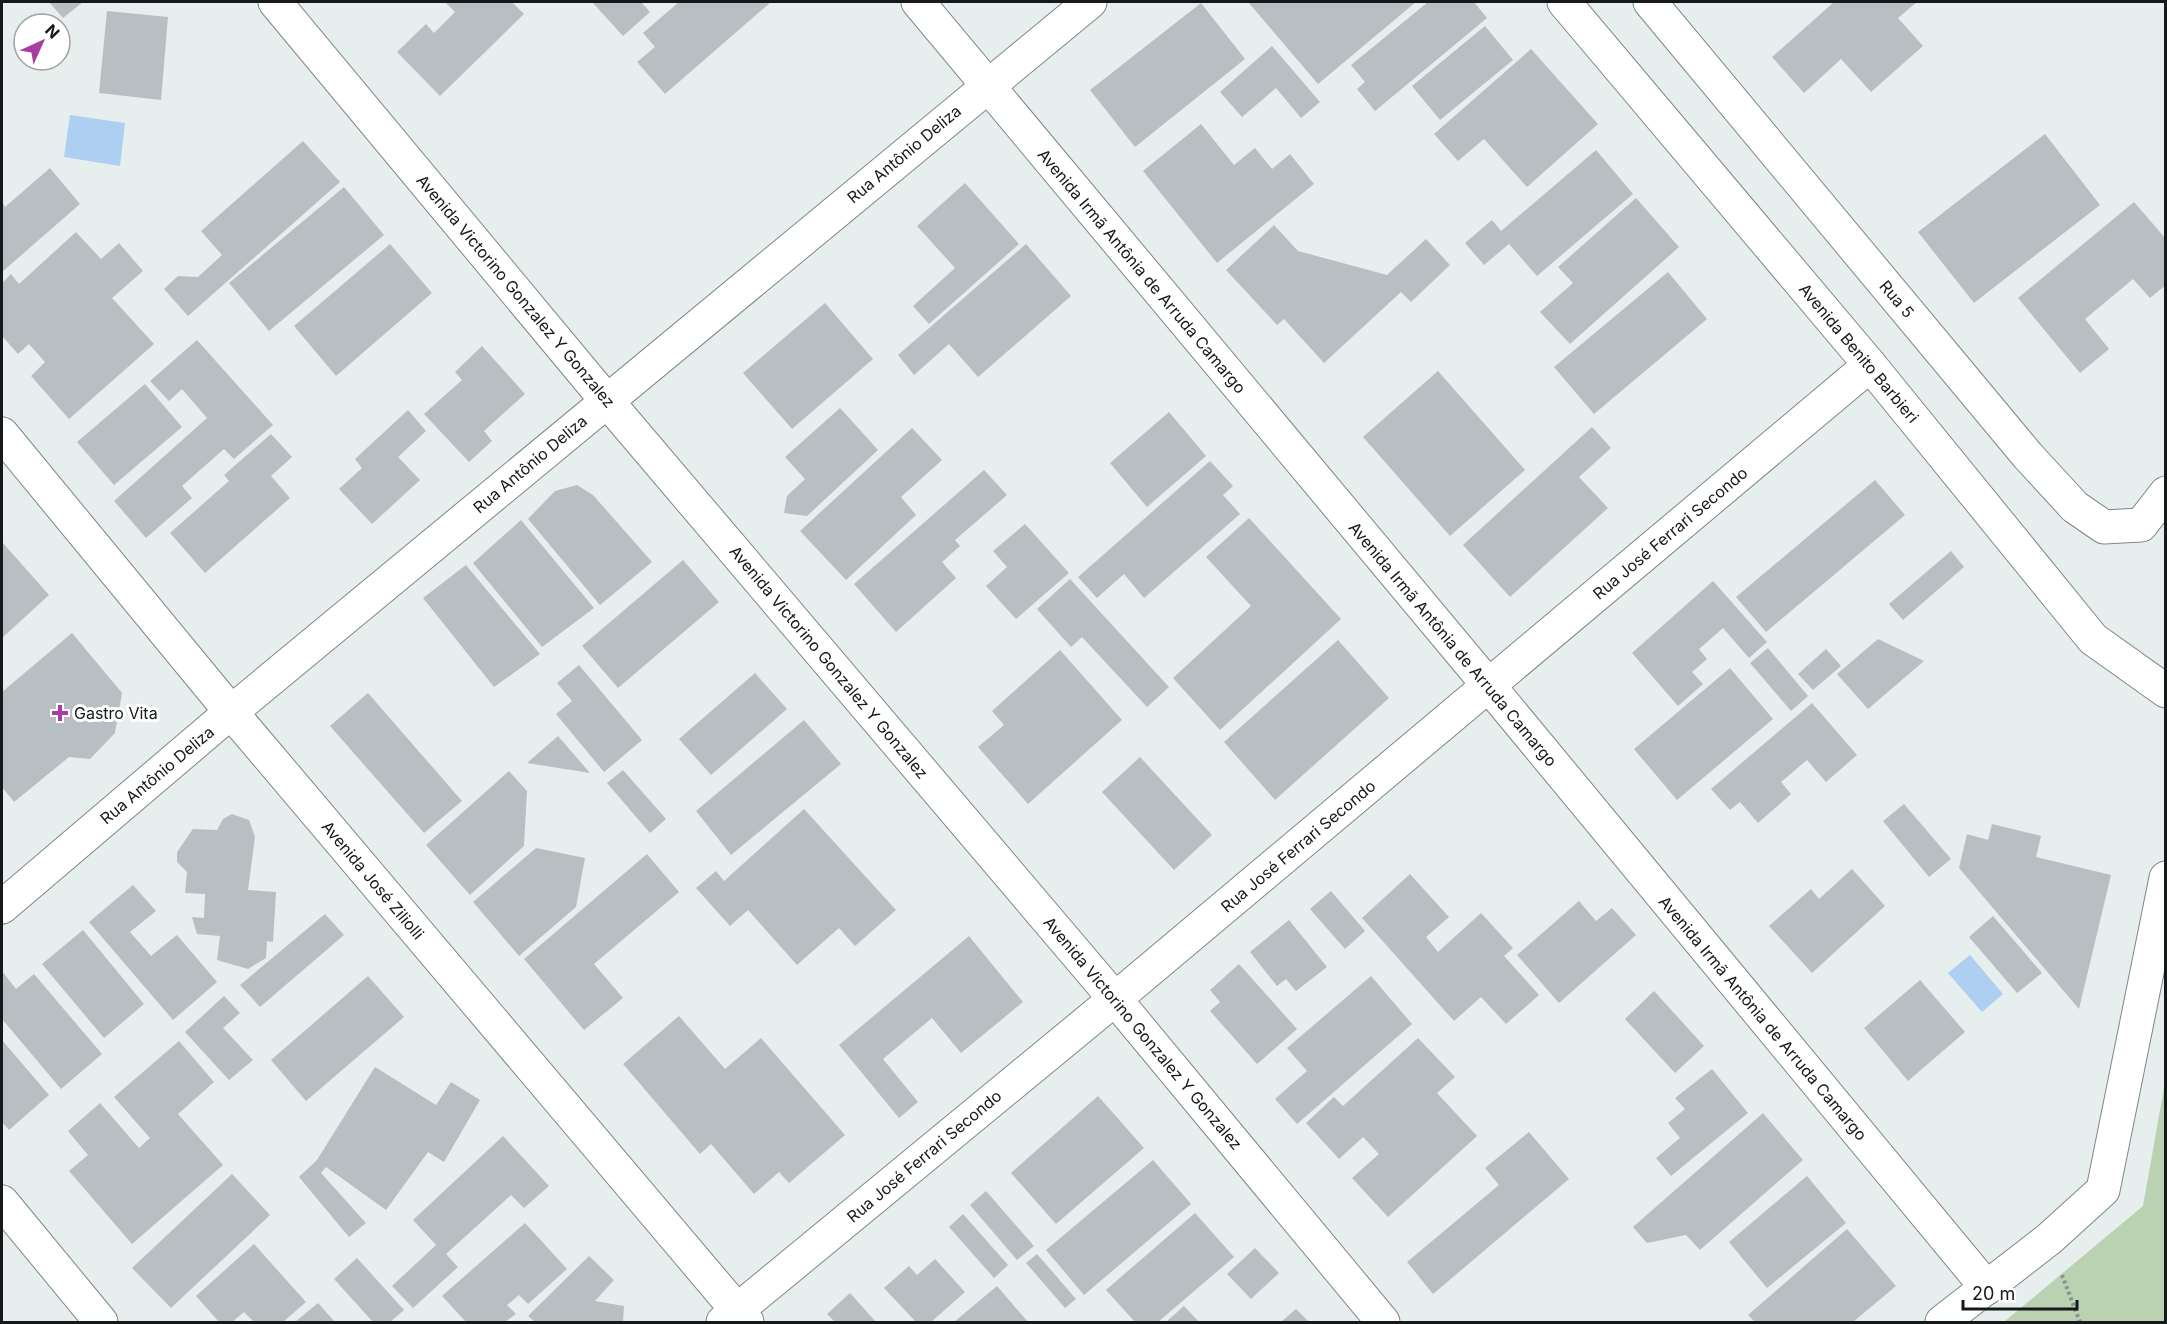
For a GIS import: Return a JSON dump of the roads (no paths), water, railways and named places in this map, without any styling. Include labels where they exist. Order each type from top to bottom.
[{"type":"street","name":"Avenida Victorino Gonzalez Y Gonzalez","points":[[275,2],[607,401],[1115,999],[1383,1323]]},
{"type":"street","name":"Avenida Irmã Antônia de Arruda Camargo","points":[[918,2],[1489,686],[1987,1288]]},
{"type":"street","name":"Rua Antônio Deliza","points":[[2,907],[231,712],[1090,2]]},
{"type":"street","name":"Avenida Benito Barbieri","points":[[1564,2],[1870,365],[2093,639],[2166,691]]},
{"type":"street","name":"Rua 5","points":[[1650,2],[2028,456],[2075,507],[2104,527],[2141,525],[2166,493]]},
{"type":"street","name":"Rua José Ferrari Secondo","points":[[736,1319],[1870,365]]},
{"type":"street","name":"Avenida José Ziliolli","points":[[2,434],[736,1319]]},
{"type":"street","points":[[1942,1323],[2049,1239],[2103,1190],[2166,878]]},
{"type":"street","points":[[2,1202],[101,1323]]},
{"type":"water","points":[[70,115],[125,123],[120,166],[64,157]]},
{"type":"water","points":[[1970,955],[2003,994],[1982,1012],[1948,973]]},
{"type":"place","name":"Gastro Vita","points":[[60,713]]}]
